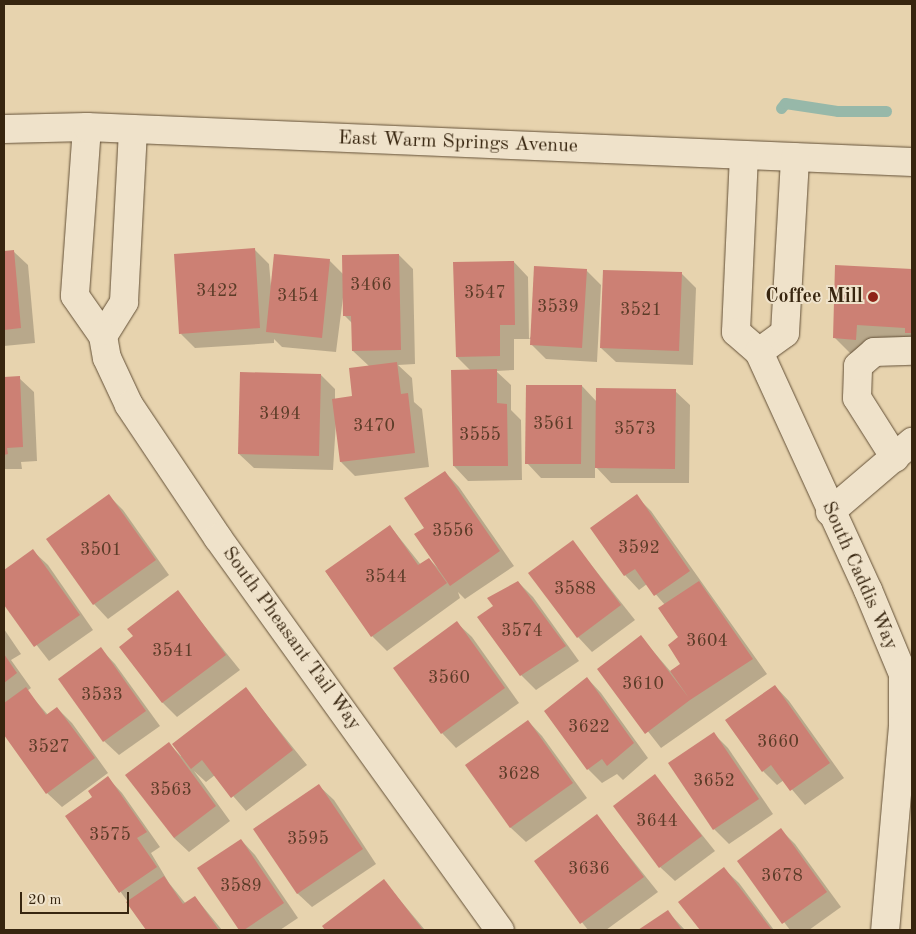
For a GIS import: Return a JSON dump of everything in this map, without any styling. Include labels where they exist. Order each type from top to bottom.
[{"type":"street","name":"East Warm Springs Avenue","points":[[4,129],[87,127],[912,162]]},
{"type":"street","name":"South Pheasant Tail Way","points":[[87,127],[75,296],[103,336],[107,358],[129,405],[168,463],[500,930]]},
{"type":"street","points":[[103,336],[124,302],[133,129]]},
{"type":"street","name":"South Caddis Way","points":[[744,155],[736,332],[759,352],[900,667],[908,697],[885,930]]},
{"type":"street","points":[[759,352],[785,333],[795,157]]},
{"type":"street","points":[[830,512],[907,448],[857,398],[858,366],[874,352],[912,351]]},
{"type":"building","points":[[255,248],[260,328],[179,334],[174,254]]},
{"type":"building","points":[[14,250],[21,328],[4,330],[4,251]]},
{"type":"building","points":[[274,254],[330,259],[322,338],[266,332]]},
{"type":"building","points":[[399,254],[401,350],[352,351],[351,316],[343,316],[342,255]]},
{"type":"building","points":[[514,261],[515,325],[500,325],[500,356],[456,357],[453,262]]},
{"type":"building","name":"Coffee Mill","points":[[835,265],[912,269],[912,333],[905,333],[905,328],[857,325],[856,340],[833,338]]},
{"type":"building","points":[[534,266],[587,269],[582,348],[530,345]]},
{"type":"building","points":[[603,270],[682,272],[679,351],[600,348]]},
{"type":"building","points":[[397,362],[401,394],[408,393],[415,453],[340,462],[332,399],[352,396],[349,368]]},
{"type":"building","points":[[497,369],[497,403],[507,404],[508,466],[453,466],[451,370]]},
{"type":"building","points":[[240,372],[321,374],[319,456],[238,454]]},
{"type":"building","points":[[20,376],[23,447],[7,448],[8,454],[4,455],[4,377]]},
{"type":"building","points":[[526,385],[582,385],[581,464],[525,464]]},
{"type":"building","points":[[596,388],[676,389],[675,469],[595,468]]},
{"type":"building","points":[[445,471],[500,551],[450,586],[414,534],[424,528],[404,498]]},
{"type":"building","points":[[109,494],[156,560],[93,605],[46,539]]},
{"type":"building","points":[[637,494],[690,571],[654,596],[635,569],[624,576],[590,528]]},
{"type":"building","points":[[390,525],[418,565],[429,558],[447,583],[371,637],[325,571]]},
{"type":"building","points":[[573,540],[621,605],[577,638],[528,573]]},
{"type":"building","points":[[33,549],[80,615],[34,647],[4,605],[4,570]]},
{"type":"building","points":[[518,581],[566,646],[520,676],[477,617],[493,606],[487,598]]},
{"type":"building","points":[[699,581],[753,659],[690,700],[645,734],[597,669],[641,635],[689,698],[670,671],[680,664],[668,645],[678,637],[658,608]]},
{"type":"building","points":[[178,590],[226,655],[162,703],[119,647],[133,636],[127,629]]},
{"type":"building","points":[[457,621],[505,688],[441,734],[393,668]]},
{"type":"building","points":[[101,647],[146,711],[103,742],[58,679]]},
{"type":"building","points":[[4,654],[17,673],[4,683]]},
{"type":"building","points":[[587,677],[634,743],[607,766],[602,759],[587,770],[544,711]]},
{"type":"building","points":[[775,685],[830,763],[790,791],[771,765],[762,772],[725,720]]},
{"type":"building","points":[[26,687],[46,715],[57,707],[95,758],[46,794],[4,735],[4,703]]},
{"type":"building","points":[[246,687],[293,750],[231,798],[202,760],[191,769],[172,744]]},
{"type":"building","points":[[528,720],[573,783],[510,828],[465,765]]},
{"type":"building","points":[[714,732],[759,799],[713,830],[668,763]]},
{"type":"building","points":[[169,742],[216,806],[174,838],[125,775]]},
{"type":"building","points":[[655,774],[702,836],[659,868],[613,806]]},
{"type":"building","points":[[108,776],[147,832],[137,838],[157,867],[119,893],[65,816],[92,797],[88,791]]},
{"type":"building","points":[[319,784],[363,849],[297,894],[253,829]]},
{"type":"building","points":[[597,814],[644,877],[580,924],[534,861]]},
{"type":"building","points":[[781,828],[827,892],[782,924],[737,861]]},
{"type":"building","points":[[241,839],[284,903],[244,930],[239,930],[197,868]]},
{"type":"building","points":[[724,867],[772,930],[700,930],[678,902]]},
{"type":"building","points":[[164,876],[183,904],[195,896],[219,930],[146,930],[126,902]]},
{"type":"building","points":[[384,879],[423,930],[325,930],[322,926]]},
{"type":"building","points":[[668,910],[682,930],[638,930]]},
{"type":"waterway","points":[[781,108],[785,103],[838,111],[886,111]]},
{"type":"place","name":"Coffee Mill","points":[[873,297]]}]
